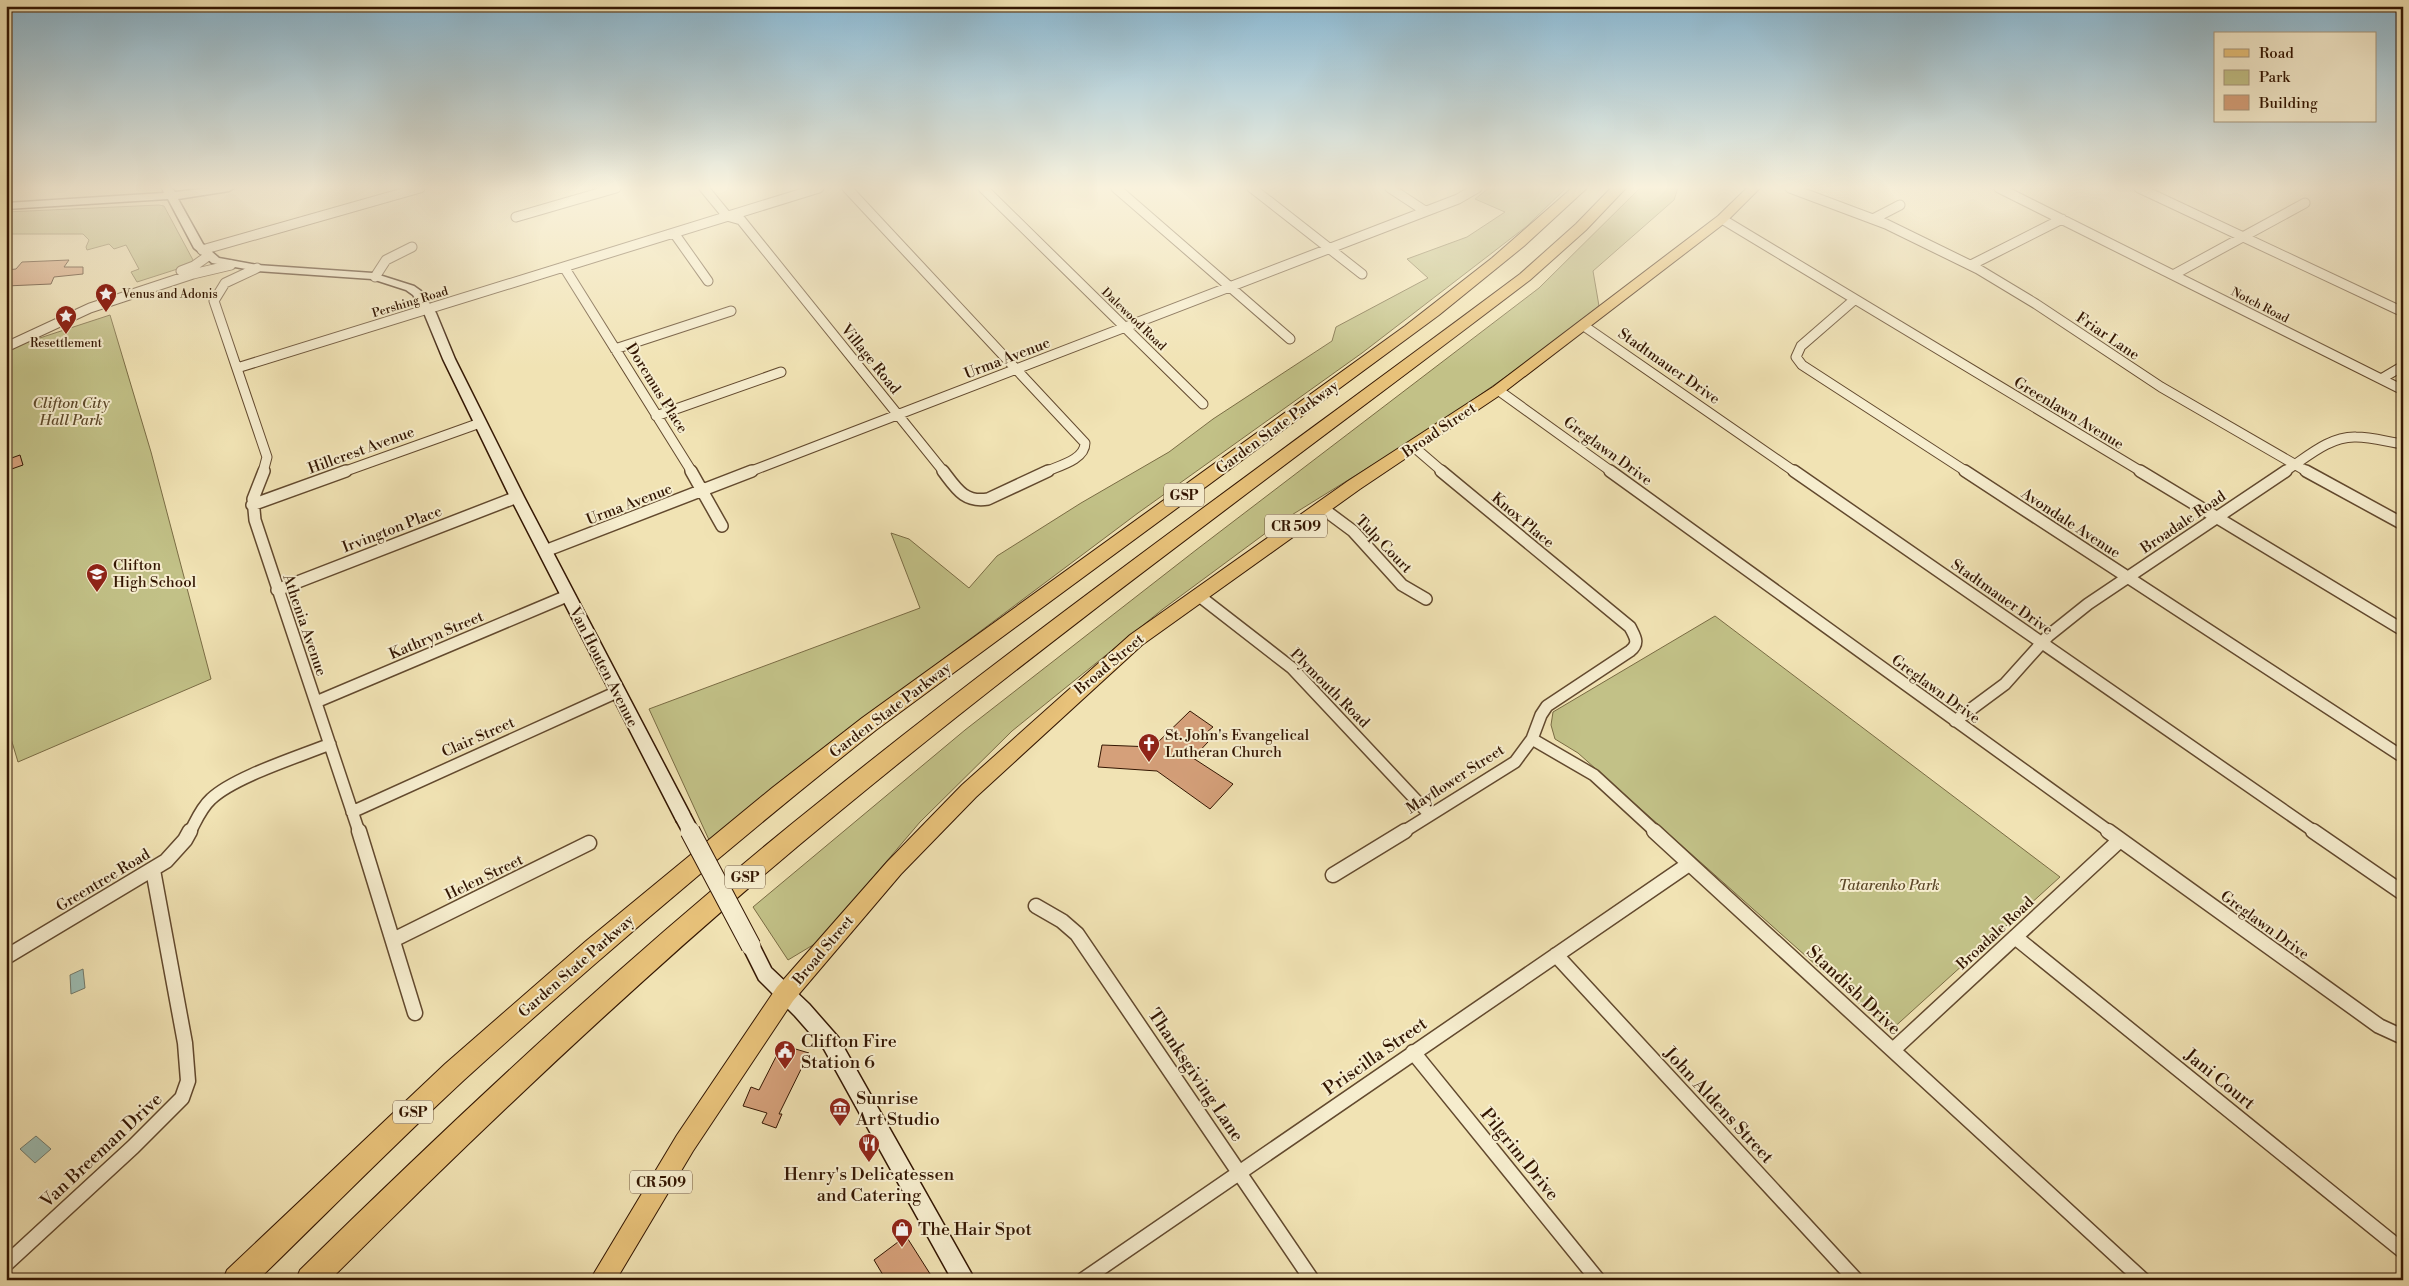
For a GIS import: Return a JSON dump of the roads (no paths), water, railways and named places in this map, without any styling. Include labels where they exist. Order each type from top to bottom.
[{"type":"highway","name":"Garden State Parkway","points":[[237,1280],[454,1073],[594,949],[780,794],[869,724],[1411,329],[1484,274],[1515,248]]},
{"type":"highway","name":"Garden State Parkway","points":[[310,1280],[529,1069],[661,949],[822,812],[1090,604],[1525,277],[1557,248]]},
{"type":"main road","points":[[203,248],[205,253]]},
{"type":"main road","name":"Broad Street","points":[[602,1280],[685,1143],[786,994],[894,868],[969,791],[1099,671],[1136,640],[1322,508],[1498,390],[1686,248]]},
{"type":"main road","name":"Van Houten Avenue","points":[[205,253],[231,265],[375,277],[410,288],[417,293],[428,310],[480,423],[517,497],[765,974],[808,1016],[831,1043],[964,1280]]},
{"type":"street","points":[[17,342],[71,308],[194,266],[205,253],[221,248]]},
{"type":"street","points":[[375,277],[386,260],[410,248]]},
{"type":"street","name":"Pershing Road","points":[[237,368],[625,248]]},
{"type":"street","points":[[685,248],[708,281]]},
{"type":"street","name":"Village Road","points":[[764,248],[962,495],[970,500],[978,501],[1001,492],[1080,456],[1086,446],[1015,370]]},
{"type":"street","points":[[902,248],[1015,370]]},
{"type":"street","name":"Dalewood Road","points":[[1044,248],[1203,404]]},
{"type":"street","points":[[1184,248],[1290,339]]},
{"type":"street","name":"Greenlawn Avenue","points":[[1768,248],[2403,630]]},
{"type":"street","name":"Friar Lane","points":[[1935,248],[1971,265],[2035,303],[2134,370],[2295,466],[2403,524]]},
{"type":"street","points":[[1971,265],[2005,248]]},
{"type":"street","name":"Notch Road","points":[[2120,248],[2403,390]]},
{"type":"street","points":[[2173,275],[2223,248]]},
{"type":"street","points":[[2267,248],[2403,312]]},
{"type":"street","points":[[1330,249],[1362,274]]},
{"type":"street","name":"Urma Avenue","points":[[545,551],[1330,249]]},
{"type":"street","points":[[6,347],[90,308],[193,274],[231,265]]},
{"type":"street","name":"Doremus Place","points":[[564,267],[722,526]]},
{"type":"street","name":"Athenia Avenue","points":[[256,268],[235,276],[223,284],[216,294],[214,301],[267,457],[267,463],[255,490],[252,505],[257,529],[330,744],[416,1013]]},
{"type":"street","name":"Avondale Avenue","points":[[1854,300],[1801,346],[1796,353],[1798,361],[2403,757]]},
{"type":"street","points":[[615,349],[731,311]]},
{"type":"street","name":"Stadtmauer Drive","points":[[1584,326],[2403,893]]},
{"type":"street","points":[[2381,380],[2403,366]]},
{"type":"street","points":[[656,416],[780,372]]},
{"type":"street","name":"Greglawn Drive","points":[[1498,390],[2379,1026],[2403,1037]]},
{"type":"street","name":"Hillcrest Avenue","points":[[252,505],[480,423]]},
{"type":"street","name":"Broadale Road","points":[[1955,721],[2005,684],[2041,644],[2088,604],[2326,444],[2345,436],[2366,436],[2403,444]]},
{"type":"street","name":"Knox Place","points":[[1414,447],[1457,485],[1614,614]]},
{"type":"street","name":"Irvington Place","points":[[277,590],[517,497]]},
{"type":"street","name":"Tulp Court","points":[[1322,508],[1353,531],[1402,585],[1426,599]]},
{"type":"street","name":"Plymouth Road","points":[[1198,595],[1292,668],[1430,815]]},
{"type":"street","name":"Kathryn Street","points":[[316,702],[568,596]]},
{"type":"street","name":"Mayflower Street","points":[[1333,875],[1515,762],[1532,739],[1540,715],[1547,706],[1636,646],[1635,633],[1614,614]]},
{"type":"street","name":"Clair Street","points":[[352,812],[617,692]]},
{"type":"street","name":"Standish Drive","points":[[1532,739],[1594,775],[2143,1280]]},
{"type":"street","name":"Greentree Road","points":[[6,958],[166,861],[186,840],[203,808],[212,798],[246,778],[330,744]]},
{"type":"street","name":"Broadale Road","points":[[1893,1050],[2120,840]]},
{"type":"street","name":"Helen Street","points":[[393,940],[589,843]]},
{"type":"street","name":"Priscilla Street","points":[[1083,1280],[1689,864]]},
{"type":"street","name":"Van Breeman Drive","points":[[6,1264],[133,1147],[182,1098],[188,1081],[185,1043],[153,870]]},
{"type":"street","name":"Thanksgiving Lane","points":[[1036,906],[1062,921],[1077,934],[1312,1280]]},
{"type":"street","name":"Jani Court","points":[[2014,937],[2403,1251]]},
{"type":"street","name":"John Aldens Street","points":[[1556,955],[1856,1280]]},
{"type":"street","name":"Pilgrim Drive","points":[[1413,1052],[1598,1280]]},
{"type":"water","points":[[83,969],[85,988],[71,994],[70,975]]},
{"type":"water","points":[[36,1136],[51,1149],[35,1163],[20,1149]]},
{"type":"place","name":"Venus and Adonis","points":[[106,313]]},
{"type":"place","name":"Resettlement","points":[[66,335]]},
{"type":"place","name":"Clifton High School","points":[[97,593]]},
{"type":"place","name":"St. John's Evangelical Lutheran Church","points":[[1149,763]]},
{"type":"place","name":"Clifton Fire Station 6","points":[[785,1070]]},
{"type":"place","name":"Sunrise Art Studio","points":[[840,1127]]},
{"type":"place","name":"Henry's Delicatessen and Catering","points":[[869,1163]]},
{"type":"place","name":"The Hair Spot","points":[[902,1248]]},
{"type":"park label","name":"Clifton City Hall Park","points":[[71,412]]},
{"type":"park label","name":"Tatarenko Park","points":[[1889,885]]}]
